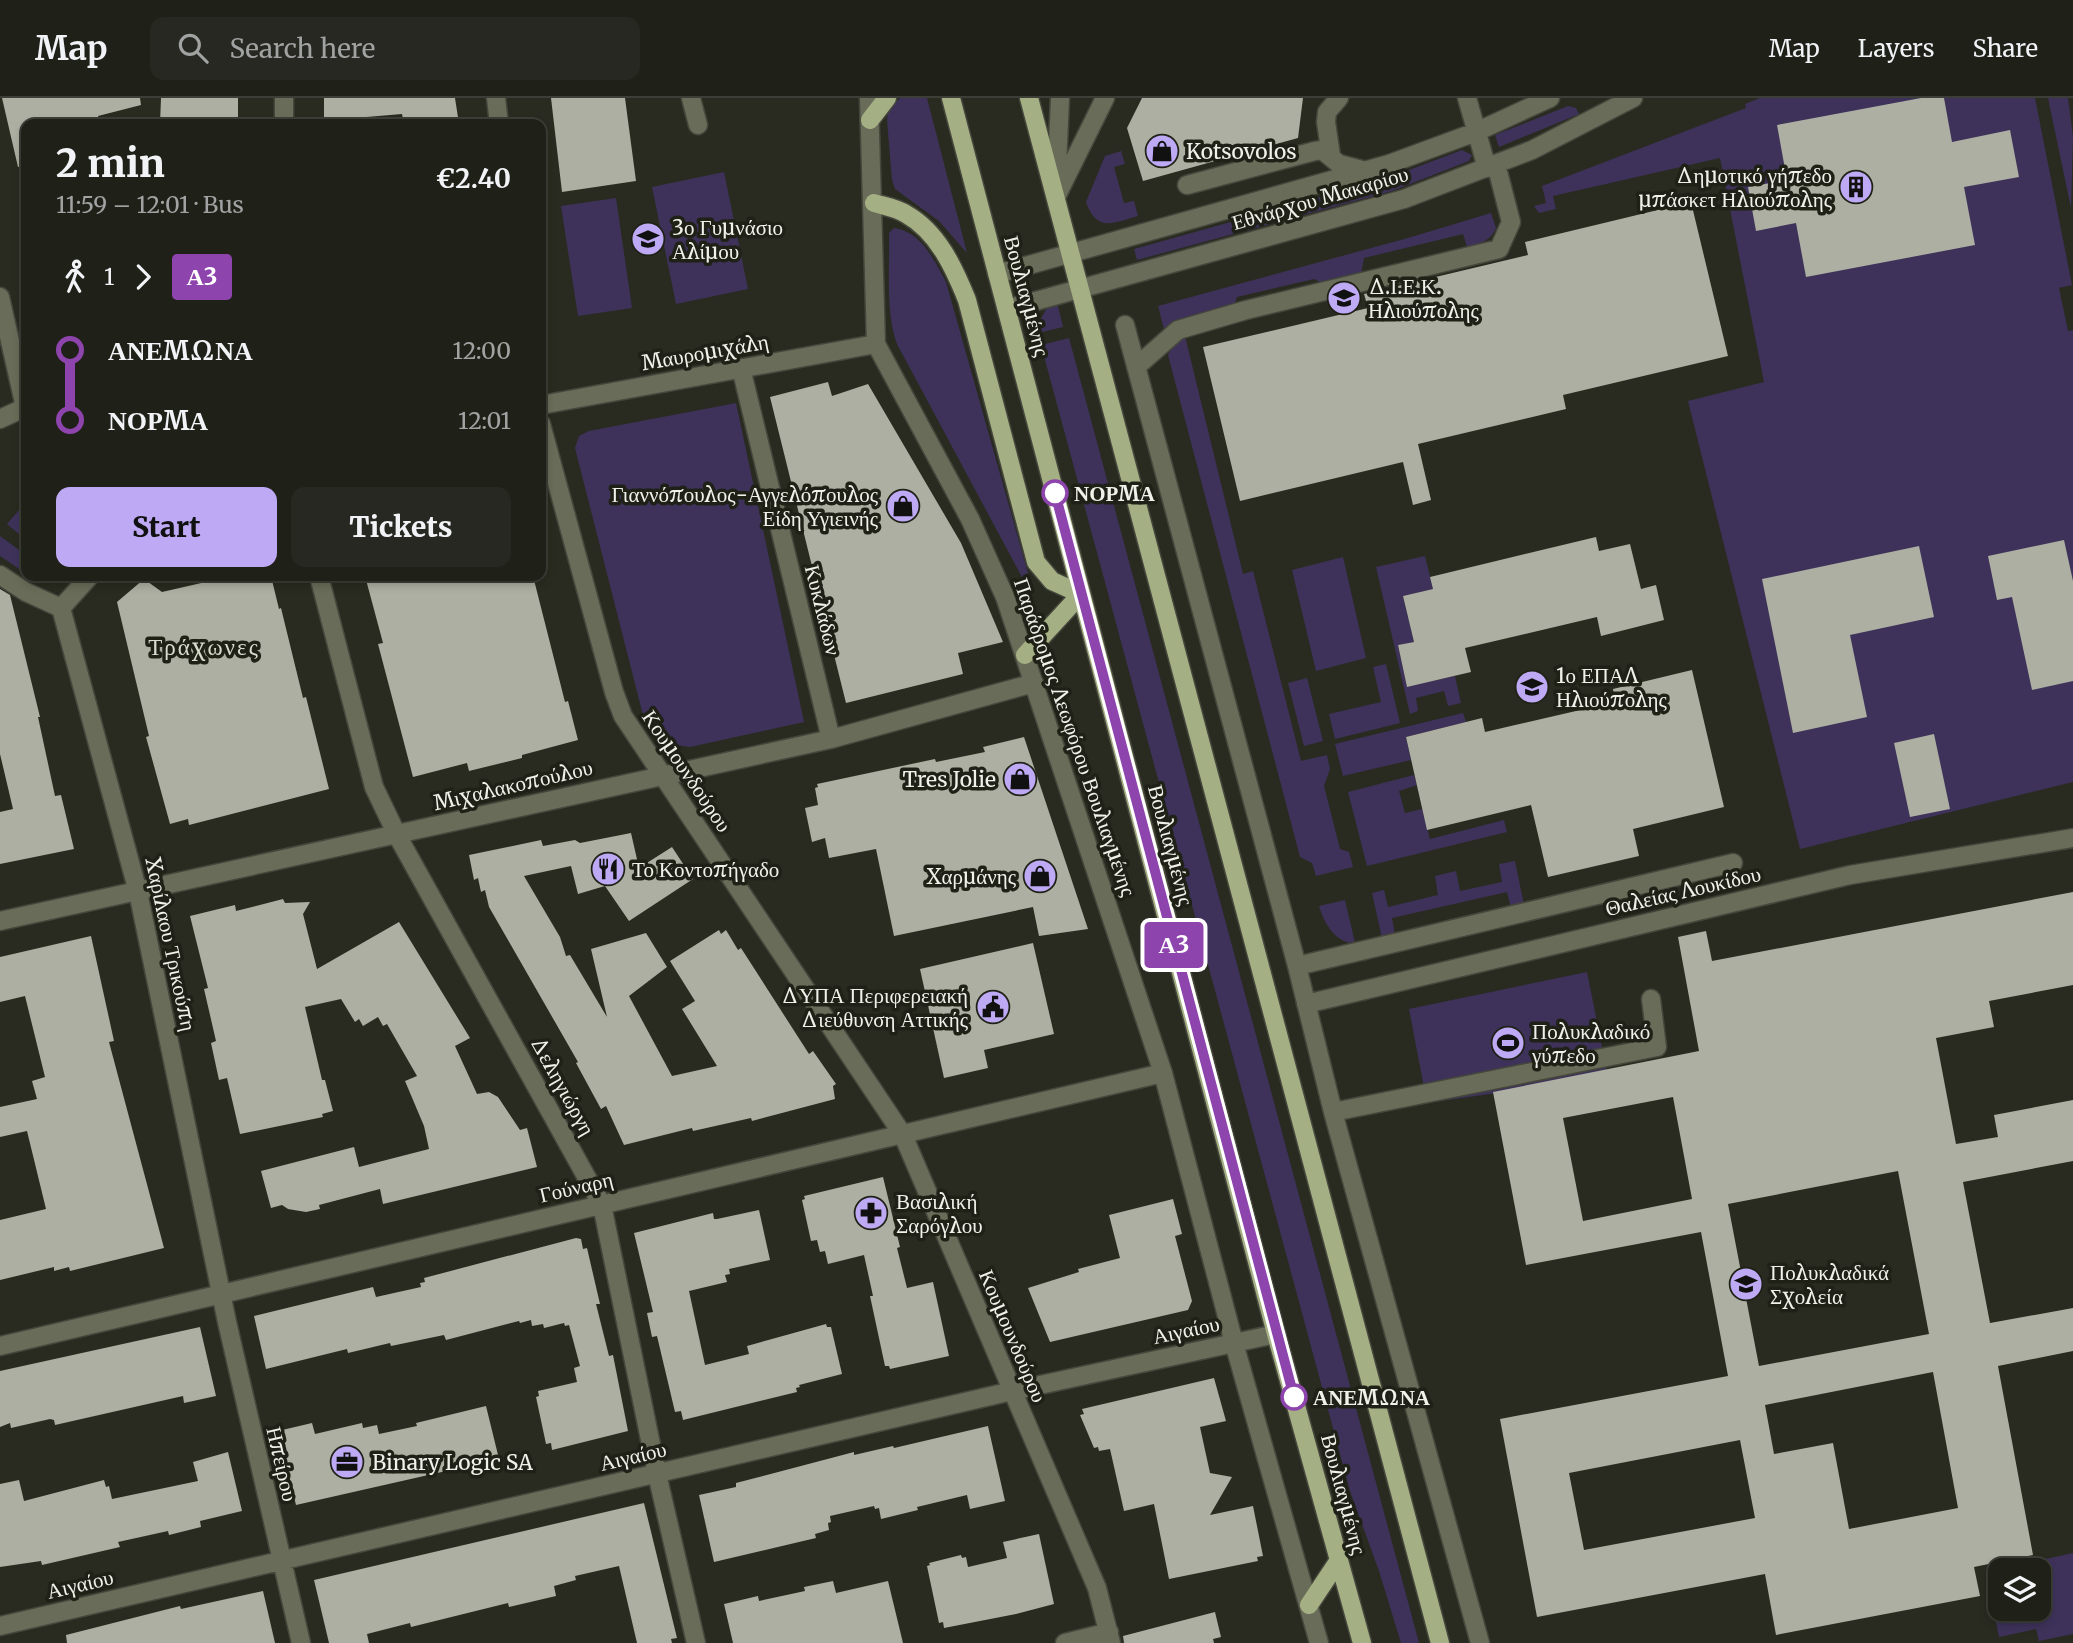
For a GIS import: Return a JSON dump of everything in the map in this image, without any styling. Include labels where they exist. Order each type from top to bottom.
[{"type":"main road","points":[[870,120],[887,98]]},
{"type":"main road","name":"Βουλιαγμένης","points":[[951,98],[1276,1334],[1360,1641]]},
{"type":"main road","points":[[1029,98],[1440,1643]]},
{"type":"main road","points":[[874,204],[905,213],[923,227],[952,263],[967,300],[978,339],[1036,562],[1052,581],[1081,594],[1025,655]]},
{"type":"main road","points":[[1309,1605],[1339,1560]]},
{"type":"street","points":[[284,98],[284,119]]},
{"type":"street","points":[[496,98],[498,119]]},
{"type":"street","points":[[691,98],[698,125]]},
{"type":"street","name":"Παράδρομος Λεωφόρου Βουλιαγμένης","points":[[869,98],[876,344],[989,559],[1025,655],[1163,1073],[1234,1343],[1319,1643]]},
{"type":"street","points":[[1056,197],[1060,98]]},
{"type":"street","points":[[1056,197],[1105,98]]},
{"type":"street","points":[[1331,156],[1327,112],[1339,98]]},
{"type":"street","points":[[1136,367],[1178,330],[1246,310],[1499,248],[1511,222],[1476,132],[1466,98]]},
{"type":"street","name":"Εθνάρχου Μακαρίου","points":[[997,274],[1389,164],[1476,132],[1550,98]]},
{"type":"street","name":"Εθνάρχου Μακαρίου","points":[[1007,309],[1404,199],[1532,150],[1633,98]]},
{"type":"street","points":[[1187,185],[1322,150],[1339,164],[1365,171]]},
{"type":"street","points":[[0,297],[21,386]]},
{"type":"street","points":[[1125,325],[1297,966],[1333,1112],[1480,1643]]},
{"type":"street","name":"Μαυρομιχάλη","points":[[546,404],[876,344]]},
{"type":"street","name":"Κυκλάδων","points":[[741,368],[831,739]]},
{"type":"street","points":[[0,419],[21,409]]},
{"type":"street","name":"Κουμουνδούρου","points":[[546,442],[614,692],[623,716],[902,1135],[1097,1588],[1110,1638]]},
{"type":"street","points":[[0,575],[26,592],[61,608],[85,581]]},
{"type":"street","name":"Δεληγιώργη","points":[[320,581],[374,787],[397,835],[602,1205],[657,1474],[696,1643]]},
{"type":"street","name":"Χαρίλαου Τρικούπη","points":[[61,608],[138,892],[221,1294]]},
{"type":"street","name":"Μιχαλακοπούλου","points":[[0,921],[831,739],[1034,683]]},
{"type":"street","name":"Θαλείας Λουκίδου","points":[[1306,1004],[1850,875],[2073,838]]},
{"type":"street","points":[[1297,966],[1733,863]]},
{"type":"street","points":[[1333,1112],[1657,1048],[1651,999]]},
{"type":"street","name":"Γούναρη","points":[[0,1346],[1163,1073]]},
{"type":"street","name":"Ηπείρου","points":[[221,1294],[301,1643]]},
{"type":"street","name":"Αιγαίου","points":[[0,1626],[1012,1391],[1276,1334]]},
{"type":"street","points":[[1065,1643],[1110,1638]]},
{"type":"shaded area","points":[[900,98],[927,98],[967,253],[939,221],[895,189],[887,120],[888,111]]},
{"type":"shaded area","points":[[1760,98],[2035,98],[2072,285],[2059,288],[2068,331],[2073,330],[2073,782],[1800,849],[1688,401],[1764,382],[1720,158],[1553,196],[1556,209],[1539,213],[1534,206],[1546,203],[1542,186],[1746,108],[1745,104]]},
{"type":"shaded area","points":[[2048,98],[2068,98],[2073,137],[2071,208]]},
{"type":"shaded area","points":[[1568,106],[1576,108],[1579,114],[1499,147],[1495,135]]},
{"type":"shaded area","points":[[1462,150],[1472,155],[1469,161],[1392,191],[1137,260],[1134,249],[1388,178]]},
{"type":"shaded area","points":[[1121,151],[1125,164],[1114,167],[1124,203],[1134,201],[1138,216],[1113,223],[1101,222],[1090,212],[1086,202],[1105,156]]},
{"type":"shaded area","points":[[724,172],[748,289],[676,304],[652,187]]},
{"type":"shaded area","points":[[616,198],[632,308],[578,316],[561,206]]},
{"type":"shaded area","points":[[1491,213],[1496,228],[1488,239],[1480,243],[1467,247],[1463,234],[1364,258],[1361,274],[1324,284],[1314,279],[1237,297],[1233,309],[1164,329],[1158,306]]},
{"type":"shaded area","points":[[894,228],[920,241],[932,256],[946,282],[1029,577],[1023,579],[897,344],[891,318],[889,289],[889,233]]},
{"type":"shaded area","points":[[1051,300],[1057,302],[1063,327],[1038,333],[1036,328]]},
{"type":"shaded area","points":[[1184,332],[1243,574],[1253,571],[1301,761],[1327,755],[1330,769],[1324,786],[1340,849],[1349,852],[1353,867],[1316,876],[1312,863],[1300,857],[1168,355],[1174,342]]},
{"type":"shaded area","points":[[1069,338],[1419,1643],[1401,1643],[1350,1491],[1041,345]]},
{"type":"shaded area","points":[[736,403],[804,722],[690,747],[683,746],[658,735],[644,719],[575,448],[579,436],[589,431]]},
{"type":"shaded area","points":[[21,508],[21,536],[7,524]]},
{"type":"shaded area","points":[[0,536],[21,551],[21,570],[0,556]]},
{"type":"shaded area","points":[[1425,556],[1433,589],[1403,596],[1414,642],[1398,645],[1407,686],[1455,676],[1461,703],[1448,706],[1444,691],[1416,698],[1418,711],[1410,714],[1376,567]]},
{"type":"shaded area","points":[[1343,557],[1366,658],[1316,671],[1292,570]]},
{"type":"shaded area","points":[[1386,664],[1400,723],[1335,739],[1329,714],[1381,702],[1373,667]]},
{"type":"shaded area","points":[[1307,678],[1323,741],[1304,746],[1288,683]]},
{"type":"shaded area","points":[[1463,713],[1466,722],[1406,737],[1411,760],[1343,776],[1335,744]]},
{"type":"shaded area","points":[[1414,775],[1417,785],[1399,791],[1405,813],[1422,809],[1430,839],[1504,820],[1507,832],[1367,866],[1348,792]]},
{"type":"shaded area","points":[[1515,861],[1524,905],[1511,908],[1507,892],[1392,918],[1395,935],[1382,938],[1372,893],[1384,890],[1388,907],[1438,895],[1435,876],[1456,871],[1460,891],[1502,882],[1499,864]]},
{"type":"shaded area","points":[[1345,900],[1355,943],[1337,936],[1324,919],[1319,906]]},
{"type":"shaded area","name":"Πολυκλαδικό γύπεδο","points":[[1587,972],[1608,1077],[1427,1103],[1409,1009]]},
{"type":"shaded area","points":[[2073,1553],[2073,1634],[2039,1641],[2036,1629],[1999,1637],[1996,1621],[2051,1621],[2050,1558]]},
{"type":"building","points":[[2,98],[140,98],[141,105],[98,116],[99,119],[21,119],[21,167],[18,167]]},
{"type":"building","points":[[161,98],[238,98],[238,119],[160,119]]},
{"type":"building","points":[[324,98],[455,98],[458,119],[403,119],[402,114],[324,118]]},
{"type":"building","points":[[551,98],[625,98],[636,181],[562,192]]},
{"type":"building","points":[[1142,98],[1303,98],[1298,138],[1143,181],[1127,128]]},
{"type":"building","name":"Δημοτικό γήπεδο μπάσκετ Ηλιούπολης","points":[[1921,98],[1944,98],[1952,142],[2010,130],[2019,177],[1964,187],[1975,245],[1806,277],[1796,223],[1756,231],[1748,187],[1787,180],[1777,125]]},
{"type":"building","points":[[1691,202],[1728,356],[1563,395],[1566,409],[1418,444],[1431,500],[1413,505],[1403,462],[1240,501],[1203,347],[1368,308],[1364,294],[1528,255],[1525,242]]},
{"type":"building","points":[[828,382],[832,396],[868,384],[961,543],[1003,642],[958,653],[963,674],[846,703],[770,397]]},
{"type":"building","points":[[1596,537],[1599,551],[1630,544],[1641,589],[1656,585],[1664,620],[1601,636],[1597,617],[1465,648],[1471,672],[1407,687],[1398,645],[1414,642],[1403,596],[1433,589],[1430,577]]},
{"type":"building","points":[[2064,540],[2073,581],[2073,681],[2032,690],[2012,597],[1997,600],[1988,556]]},
{"type":"building","points":[[1919,546],[1934,617],[1850,635],[1867,717],[1793,733],[1762,579]]},
{"type":"building","points":[[142,581],[147,581],[162,592],[210,581],[272,581],[329,789],[189,825],[188,819],[170,824],[146,737],[149,736],[117,602]]},
{"type":"building","points":[[366,581],[534,581],[565,702],[568,701],[578,740],[469,771],[467,763],[413,777],[378,644],[383,643]]},
{"type":"building","points":[[0,589],[10,595],[40,717],[55,796],[61,795],[74,849],[0,864],[0,812],[13,809],[0,754]]},
{"type":"building","points":[[1692,670],[1724,807],[1633,829],[1639,856],[1548,877],[1531,805],[1427,830],[1406,737],[1482,718],[1485,732],[1615,702],[1613,689]]},
{"type":"building","points":[[1934,734],[1950,809],[1910,817],[1894,743]]},
{"type":"building","points":[[1024,737],[1088,929],[1039,936],[1033,907],[894,936],[876,849],[829,858],[825,838],[812,842],[805,808],[818,805],[815,788],[818,787],[817,784],[935,759],[936,762],[985,752],[983,747]]},
{"type":"building","points":[[631,833],[639,868],[672,847],[693,879],[629,921],[605,886],[578,894],[571,866],[524,876],[560,937],[566,956],[570,955],[607,1017],[591,949],[646,933],[667,967],[629,996],[672,1076],[717,1066],[682,1009],[695,1001],[670,961],[719,930],[721,934],[726,930],[738,950],[741,948],[809,1054],[813,1051],[836,1084],[833,1086],[835,1099],[752,1121],[751,1118],[693,1131],[692,1128],[624,1145],[606,1106],[601,1109],[576,1063],[578,1062],[489,907],[485,890],[481,892],[478,878],[474,880],[469,855],[541,840],[543,846],[575,840],[580,843]]},
{"type":"building","points":[[2073,892],[2073,985],[1989,1001],[1994,1027],[1936,1038],[1956,1144],[1998,1137],[1994,1115],[2073,1100],[2073,1161],[1963,1182],[1990,1323],[2073,1308],[2073,1351],[1998,1366],[2033,1555],[1988,1558],[1988,1564],[1974,1567],[1980,1596],[1776,1635],[1765,1574],[1537,1617],[1500,1419],[1728,1376],[1701,1232],[1526,1265],[1493,1092],[1699,1051],[1678,937],[1706,931],[1712,961]],"holes":[[[1673,1097],[1692,1199],[1583,1221],[1563,1118]],[[1898,1171],[1929,1334],[1759,1366],[1728,1204]],[[1933,1372],[1958,1508],[1849,1529],[1833,1443],[1774,1454],[1765,1405]],[[1740,1440],[1755,1518],[1584,1550],[1569,1473]]]},
{"type":"building","points":[[283,899],[285,903],[310,902],[303,914],[317,969],[399,922],[470,1038],[455,1046],[477,1094],[489,1092],[498,1097],[520,1130],[527,1128],[537,1167],[383,1204],[380,1189],[319,1205],[320,1209],[306,1212],[288,1209],[282,1205],[271,1208],[261,1171],[354,1147],[359,1167],[429,1149],[424,1126],[405,1081],[417,1076],[387,1024],[383,1026],[378,1017],[363,1026],[359,1019],[355,1022],[341,999],[305,1007],[322,1080],[325,1080],[333,1111],[322,1114],[323,1117],[240,1134],[227,1078],[219,1080],[211,1043],[216,1041],[204,989],[208,988],[190,916],[235,905],[236,911]]},
{"type":"building","points":[[91,936],[114,1041],[109,1042],[164,1248],[70,1271],[69,1267],[54,1271],[54,1267],[0,1280],[0,1220],[46,1209],[27,1131],[0,1137],[0,1107],[37,1099],[32,1081],[45,1077],[25,996],[0,1002],[0,957]]},
{"type":"building","points":[[1033,943],[1054,1034],[984,1050],[988,1068],[944,1078],[920,969]]},
{"type":"building","points":[[883,1177],[907,1288],[933,1282],[949,1356],[890,1369],[885,1366],[864,1255],[828,1264],[825,1251],[820,1252],[817,1240],[811,1241],[802,1200],[805,1199],[804,1196]]},
{"type":"building","points":[[1173,1199],[1182,1234],[1175,1236],[1192,1301],[1188,1310],[1050,1342],[1028,1288],[1079,1272],[1078,1269],[1120,1258],[1109,1215]]},
{"type":"building","points":[[759,1210],[770,1260],[729,1269],[730,1274],[725,1275],[727,1282],[689,1291],[705,1365],[749,1354],[747,1346],[826,1324],[831,1327],[842,1374],[799,1385],[797,1392],[683,1420],[681,1411],[675,1412],[657,1336],[652,1337],[647,1313],[653,1312],[634,1233],[713,1213],[714,1219],[717,1219]]},
{"type":"building","points":[[576,1238],[581,1239],[583,1249],[587,1248],[600,1304],[596,1304],[609,1356],[613,1355],[628,1431],[552,1450],[551,1443],[546,1444],[536,1397],[539,1396],[538,1391],[577,1382],[574,1368],[580,1366],[569,1325],[565,1326],[564,1323],[544,1328],[543,1324],[532,1326],[531,1320],[519,1321],[446,1340],[444,1335],[348,1353],[347,1349],[266,1369],[254,1316],[373,1287],[376,1297],[421,1287],[420,1283],[425,1282],[424,1278]]},
{"type":"building","points":[[200,1327],[216,1396],[184,1403],[183,1396],[55,1425],[54,1420],[50,1419],[11,1428],[10,1423],[0,1427],[0,1371]]},
{"type":"building","points":[[1214,1378],[1226,1421],[1200,1427],[1210,1473],[1232,1477],[1210,1515],[1253,1506],[1263,1556],[1257,1557],[1258,1561],[1169,1579],[1154,1504],[1124,1511],[1110,1449],[1099,1451],[1098,1447],[1094,1448],[1080,1415],[1084,1414],[1082,1409]]},
{"type":"building","points":[[486,1406],[499,1459],[296,1505],[278,1431],[312,1423],[315,1434],[362,1423],[363,1428],[377,1425],[379,1434]]},
{"type":"building","points":[[988,1426],[1005,1501],[970,1509],[967,1495],[881,1519],[879,1508],[875,1509],[874,1506],[830,1516],[829,1530],[815,1534],[816,1538],[714,1562],[699,1495],[736,1487],[736,1483],[854,1452],[854,1455],[893,1446],[894,1448]]},
{"type":"building","points":[[228,1452],[242,1511],[200,1521],[201,1527],[169,1535],[168,1531],[118,1542],[120,1547],[42,1565],[41,1561],[0,1567],[0,1484],[19,1480],[24,1501],[104,1480],[106,1487],[109,1486],[112,1499],[198,1481],[193,1462]]},
{"type":"building","points":[[644,1503],[677,1638],[671,1639],[672,1643],[637,1643],[619,1566],[575,1576],[576,1580],[554,1586],[556,1596],[509,1607],[508,1603],[411,1627],[410,1623],[367,1634],[369,1643],[329,1643],[314,1580]]},
{"type":"building","points":[[1039,1534],[1054,1604],[944,1628],[943,1622],[939,1623],[927,1566],[929,1563],[961,1555],[962,1558],[966,1557],[968,1567],[1007,1558],[1003,1542]]},
{"type":"building","points":[[833,1581],[836,1593],[888,1581],[903,1643],[733,1643],[724,1604],[758,1596],[759,1601],[805,1591],[804,1587]]},
{"type":"building","points":[[263,1591],[275,1643],[67,1643],[66,1635],[180,1606],[181,1609]]},
{"type":"building","points":[[1215,1612],[1221,1637],[1213,1639],[1214,1643],[1124,1643],[1123,1636]]},
{"type":"bus line","name":"Α3","points":[[1055,493],[1294,1397]]},
{"type":"place","name":"Kotsovolos","points":[[1162,151]]},
{"type":"place","name":"Δημοτικό γήπεδο μπάσκετ Ηλιούπολης","points":[[1856,187]]},
{"type":"place","name":"3ο Γυμνάσιο Αλίμου","points":[[648,239]]},
{"type":"place","name":"Δ.Ι.Ε.Κ. Ηλιούπολης","points":[[1344,298]]},
{"type":"place","name":"ΝΟΡΜΑ","points":[[1055,493]]},
{"type":"place","name":"Γιαννόπουλος-Αγγελόπουλος Είδη Υγιεινής","points":[[903,506]]},
{"type":"place","name":"1ο ΕΠΑΛ Ηλιούπολης","points":[[1532,687]]},
{"type":"place","name":"Tres Jolie","points":[[1020,779]]},
{"type":"place","name":"Το Κοντοπήγαδο","points":[[608,869]]},
{"type":"place","name":"Χαρμάνης","points":[[1040,876]]},
{"type":"place","name":"ΔΥΠΑ Περιφερειακή Διεύθυνση Αττικής","points":[[993,1007]]},
{"type":"place","name":"Πολυκλαδικό γύπεδο","points":[[1508,1043]]},
{"type":"place","name":"Βασιλική Σαρόγλου","points":[[871,1213]]},
{"type":"place","name":"Πολυκλαδικά Σχολεία","points":[[1746,1284]]},
{"type":"place","name":"ΑΝΕΜΩΝΑ","points":[[1294,1397]]},
{"type":"place","name":"Binary Logic SA","points":[[347,1462]]},
{"type":"district","name":"Τράχωνες","points":[[204,646]]}]
